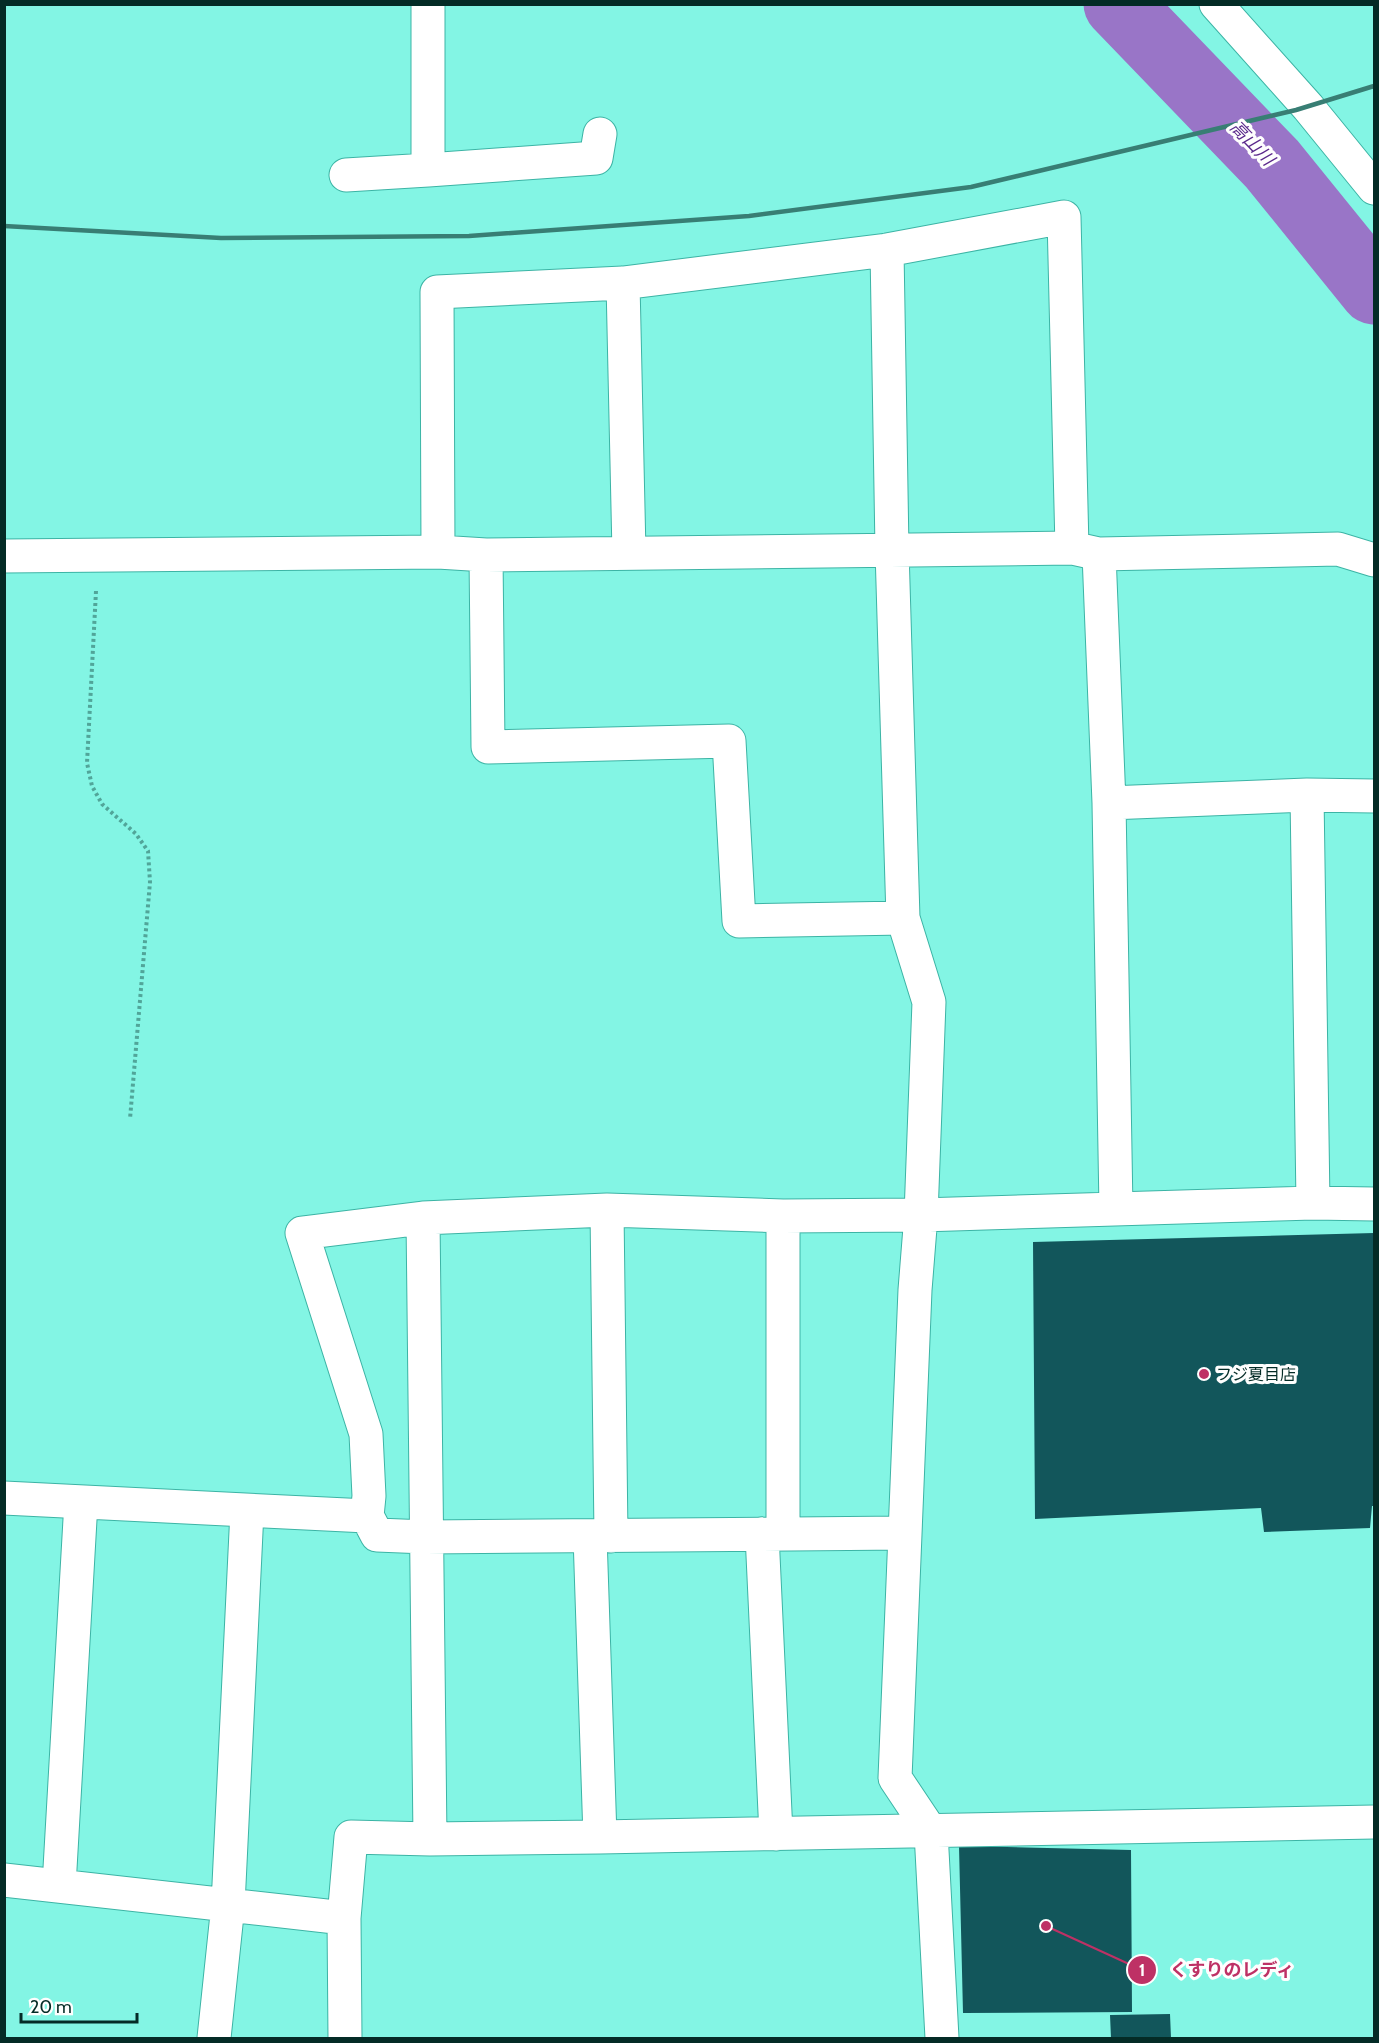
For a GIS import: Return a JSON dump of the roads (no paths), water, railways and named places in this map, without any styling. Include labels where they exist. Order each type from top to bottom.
[{"type":"street","points":[[428,4],[428,170]]},
{"type":"street","points":[[1216,4],[1308,107],[1374,189]]},
{"type":"street","points":[[346,175],[596,158],[600,134]]},
{"type":"street","points":[[438,552],[436,292],[623,283],[887,250],[1064,217],[1085,551],[1108,803],[1116,1209]]},
{"type":"street","points":[[887,250],[892,550],[903,918],[929,1002],[895,1778],[932,1832],[942,2038]]},
{"type":"street","points":[[623,283],[629,553]]},
{"type":"street","points":[[4,556],[1338,549],[1374,561]]},
{"type":"street","points":[[486,555],[488,747],[729,741],[739,921],[903,918]]},
{"type":"street","points":[[1108,803],[1307,795],[1374,796]]},
{"type":"street","points":[[1307,795],[1314,1203]]},
{"type":"street","points":[[905,1533],[426,1538],[377,1535],[367,1516],[369,1496],[366,1434],[302,1233],[423,1218],[607,1210],[783,1216],[921,1215],[1314,1203],[1374,1204]]},
{"type":"street","points":[[600,1837],[600,1536],[607,1210]]},
{"type":"street","points":[[776,1834],[773,1534],[783,1216]]},
{"type":"street","points":[[423,1218],[430,1839]]},
{"type":"street","points":[[4,1498],[367,1516]]},
{"type":"street","points":[[59,1886],[81,1502]]},
{"type":"street","points":[[214,2038],[228,1905],[247,1511]]},
{"type":"street","points":[[345,2038],[344,1918],[351,1837],[430,1839],[600,1837],[1374,1822]]},
{"type":"street","points":[[4,1880],[344,1918]]},
{"type":"waterway","name":"高山川","points":[[1118,4],[1272,164],[1374,290]]},
{"type":"railway","points":[[4,226],[221,238],[469,236],[749,216],[971,187],[1296,110],[1374,86]]},
{"type":"place","name":"フジ夏目店","points":[[1204,1374]]},
{"type":"place","name":"くすりのレディ","points":[[1046,1926]]}]
